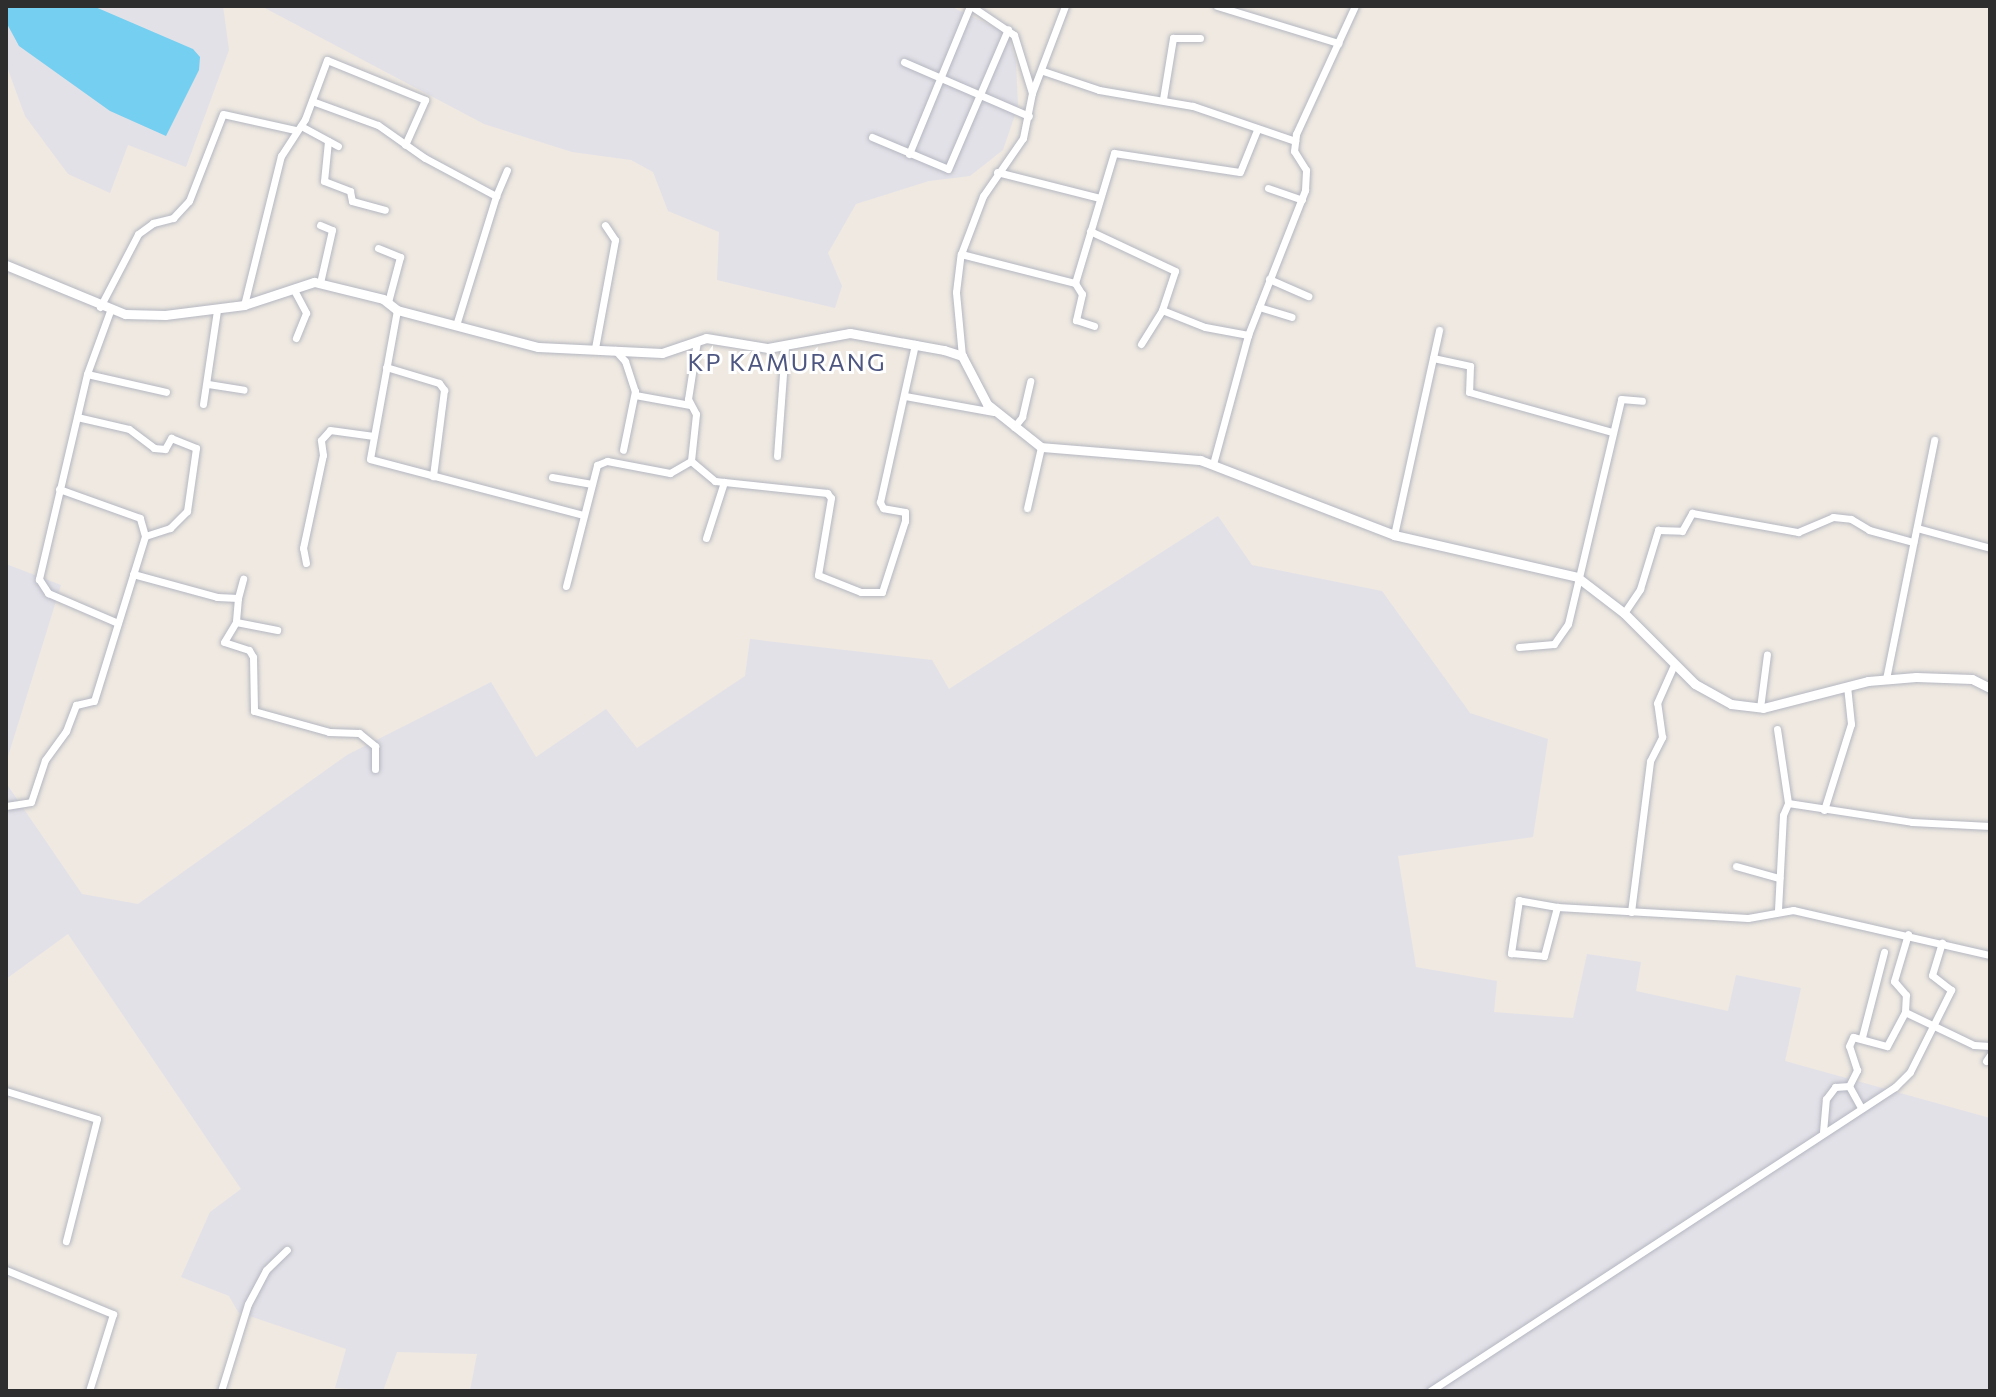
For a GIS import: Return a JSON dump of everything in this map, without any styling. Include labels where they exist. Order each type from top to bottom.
[{"type":"street","points":[[909,154],[970,6],[1008,29],[1032,93]]},
{"type":"street","points":[[1065,6],[1043,71],[1032,93],[1029,116],[1017,148],[997,172],[961,254],[956,292],[962,356],[994,412],[1041,447],[1213,464],[1394,535],[1577,577],[1624,613],[1673,667],[1713,696],[1760,708],[1886,679],[1951,677],[1990,687]]},
{"type":"street","points":[[1217,6],[1338,43]]},
{"type":"street","points":[[1213,464],[1248,335],[1302,200],[1306,170],[1296,157],[1295,141],[1355,6]]},
{"type":"street","points":[[872,137],[948,169],[1008,29]]},
{"type":"street","points":[[1163,99],[1173,38],[1200,38]]},
{"type":"street","points":[[244,305],[281,156],[312,101],[327,60],[422,97],[425,107],[405,145]]},
{"type":"street","points":[[904,62],[1029,116]]},
{"type":"street","points":[[1043,71],[1099,90],[1163,99],[1295,141]]},
{"type":"street","points":[[312,101],[359,115],[405,145],[496,196]]},
{"type":"street","points":[[118,623],[41,587],[39,563],[105,309],[138,234],[153,223],[173,218],[189,201],[223,114],[298,128],[338,146]]},
{"type":"street","points":[[1075,283],[1114,153],[1240,172],[1257,130]]},
{"type":"street","points":[[328,141],[324,181],[350,191],[352,201],[385,210]]},
{"type":"street","points":[[456,325],[507,170]]},
{"type":"street","points":[[997,172],[1100,198]]},
{"type":"street","points":[[1268,188],[1302,200]]},
{"type":"street","points":[[320,225],[332,230],[320,283]]},
{"type":"street","points":[[595,348],[615,240],[605,225]]},
{"type":"street","points":[[1090,231],[1175,271],[1162,310],[1141,344]]},
{"type":"street","points":[[378,248],[400,257],[388,302]]},
{"type":"street","points":[[961,254],[1075,283],[1082,294],[1076,320],[1094,326]]},
{"type":"street","points":[[6,265],[105,309],[165,315],[244,305],[320,283],[388,302],[397,310],[538,347],[614,348],[662,353],[697,341],[785,346],[850,333],[962,356]]},
{"type":"street","points":[[1269,279],[1308,296]]},
{"type":"street","points":[[294,290],[306,313],[296,338]]},
{"type":"street","points":[[1259,307],[1292,317]]},
{"type":"street","points":[[203,404],[217,310]]},
{"type":"street","points":[[397,310],[370,459],[583,515]]},
{"type":"street","points":[[1162,310],[1205,327],[1248,335]]},
{"type":"street","points":[[1394,535],[1439,330]]},
{"type":"street","points":[[697,341],[690,405],[696,414],[691,461],[705,476],[724,482],[827,493],[830,510],[818,575],[861,592],[882,592],[905,521],[905,512],[883,508],[880,502],[915,344]]},
{"type":"street","points":[[777,456],[785,346]]},
{"type":"street","points":[[614,348],[625,361],[635,395],[623,450]]},
{"type":"street","points":[[1433,358],[1470,366],[1469,392],[1612,432]]},
{"type":"street","points":[[386,367],[439,383],[444,390],[433,476]]},
{"type":"street","points":[[87,374],[166,392]]},
{"type":"street","points":[[1014,427],[1022,417],[1030,381]]},
{"type":"street","points":[[208,384],[244,390]]},
{"type":"street","points":[[635,395],[690,405]]},
{"type":"street","points":[[905,396],[994,412]]},
{"type":"street","points":[[1519,647],[1554,644],[1568,624],[1621,399],[1642,401]]},
{"type":"street","points":[[77,417],[129,429],[154,448],[165,449],[171,438],[196,448],[187,511],[170,528],[145,536]]},
{"type":"street","points":[[306,563],[303,548],[323,455],[321,440],[330,430],[374,436]]},
{"type":"street","points":[[1886,679],[1934,440]]},
{"type":"street","points":[[1027,508],[1041,447]]},
{"type":"street","points":[[566,586],[590,484],[603,462],[670,473],[691,461]]},
{"type":"street","points":[[552,477],[590,484]]},
{"type":"street","points":[[706,538],[724,482]]},
{"type":"street","points":[[6,806],[31,802],[45,760],[66,731],[76,705],[94,701],[145,536],[140,518],[59,489]]},
{"type":"street","points":[[1624,613],[1640,589],[1655,534],[1661,528],[1682,531],[1692,513],[1798,532],[1833,517],[1851,519],[1863,528],[1913,542]]},
{"type":"street","points":[[1917,528],[1990,548]]},
{"type":"street","points":[[133,574],[217,597],[238,598]]},
{"type":"street","points":[[243,579],[236,622],[224,642],[249,650],[253,657],[257,714],[296,719],[329,732],[359,733],[375,746],[375,769]]},
{"type":"street","points":[[236,622],[277,630]]},
{"type":"street","points":[[1760,708],[1767,654]]},
{"type":"street","points":[[1631,912],[1648,769],[1662,737],[1657,703],[1673,667]]},
{"type":"street","points":[[1824,810],[1851,724],[1847,686]]},
{"type":"street","points":[[1777,729],[1788,803],[1783,815],[1778,910]]},
{"type":"street","points":[[1788,803],[1824,810],[1990,826]]},
{"type":"street","points":[[1736,866],[1779,878]]},
{"type":"street","points":[[1557,907],[1544,956],[1511,953],[1519,900],[1557,907],[1748,918],[1778,910],[1908,934],[1990,955]]},
{"type":"street","points":[[1849,1086],[1857,1070],[1850,1041],[1862,1037],[1887,1046],[1905,1012],[1906,995],[1894,981],[1908,934]]},
{"type":"street","points":[[1430,1391],[1860,1106],[1895,1087],[1916,1062],[1951,990],[1932,975],[1942,943]]},
{"type":"street","points":[[1862,1037],[1884,952]]},
{"type":"street","points":[[1905,1012],[1934,1027],[1990,1046]]},
{"type":"street","points":[[1849,1086],[1860,1106]]},
{"type":"street","points":[[1823,1132],[1826,1099],[1835,1087],[1849,1086]]},
{"type":"street","points":[[6,1091],[97,1119],[66,1241]]},
{"type":"street","points":[[221,1391],[248,1304],[266,1270],[287,1250]]},
{"type":"street","points":[[6,1270],[113,1314],[89,1391]]},
{"type":"shaded area","points":[[6,6],[223,6],[229,50],[186,167],[128,145],[110,193],[68,174],[25,116],[6,64]]},
{"type":"shaded area","points":[[261,6],[950,6],[1007,33],[1016,61],[1018,106],[1003,150],[970,176],[929,181],[856,204],[828,253],[842,286],[835,308],[717,280],[719,232],[668,211],[653,172],[631,160],[572,152],[484,124]]},
{"type":"shaded area","points":[[1218,516],[1252,565],[1382,591],[1470,713],[1548,739],[1533,837],[1398,856],[1416,967],[1497,981],[1494,1012],[1573,1018],[1587,954],[1641,962],[1636,991],[1728,1011],[1736,975],[1801,988],[1785,1061],[1990,1118],[1990,1391],[470,1391],[477,1354],[397,1352],[383,1391],[335,1388],[346,1349],[238,1312],[229,1296],[181,1277],[210,1212],[241,1189],[68,934],[6,979],[6,783],[82,894],[138,904],[347,755],[491,682],[536,757],[606,709],[637,748],[745,676],[750,639],[932,660],[949,689]]},
{"type":"shaded area","points":[[6,564],[61,585],[6,763]]},
{"type":"water","points":[[6,6],[93,6],[193,49],[200,57],[199,70],[166,136],[110,111],[19,46],[6,22]]},
{"type":"district","name":"KP KAMURANG","points":[[787,362]]}]
